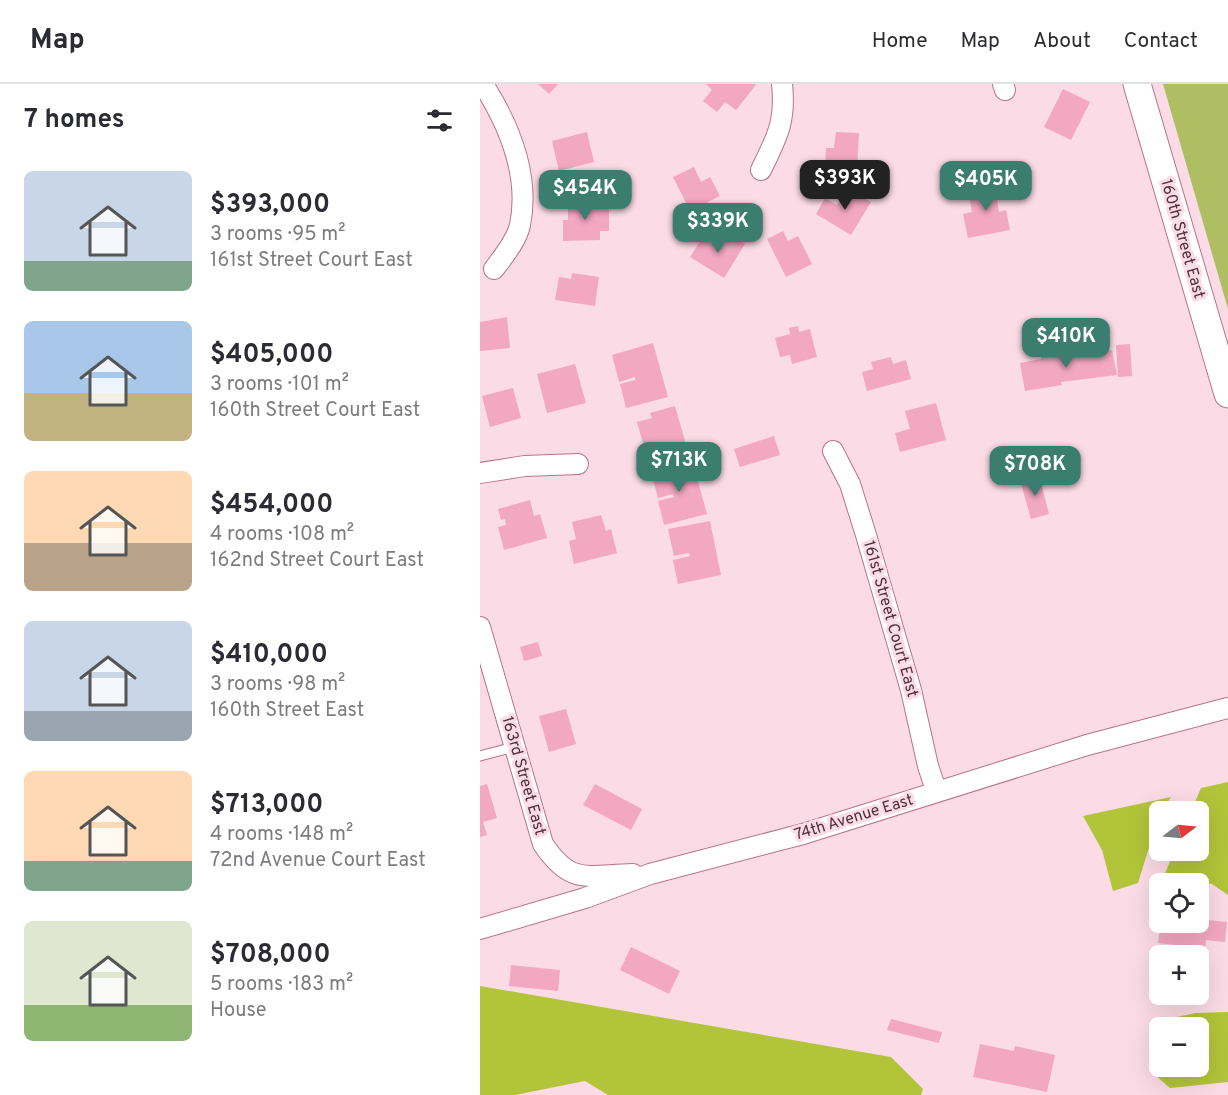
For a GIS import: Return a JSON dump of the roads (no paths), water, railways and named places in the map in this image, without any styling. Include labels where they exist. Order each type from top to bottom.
[{"type":"main road","name":"160th Street East","points":[[1137,84],[1228,394]]},
{"type":"street","points":[[483,84],[508,129],[518,161],[522,192],[520,227],[494,269]]},
{"type":"street","points":[[760,170],[777,136],[785,110],[782,84]]},
{"type":"street","name":"161st Street Court East","points":[[833,451],[850,484],[866,535],[911,690],[928,766],[936,790]]},
{"type":"street","points":[[480,473],[525,466],[578,464]]},
{"type":"street","name":"163rd Street East","points":[[480,627],[543,844],[556,864],[573,875],[650,874]]},
{"type":"street","name":"74th Avenue East","points":[[480,929],[585,898],[650,874],[803,834],[912,802],[936,790],[1098,742],[1228,708]]},
{"type":"lane","points":[[480,756],[514,747]]}]
